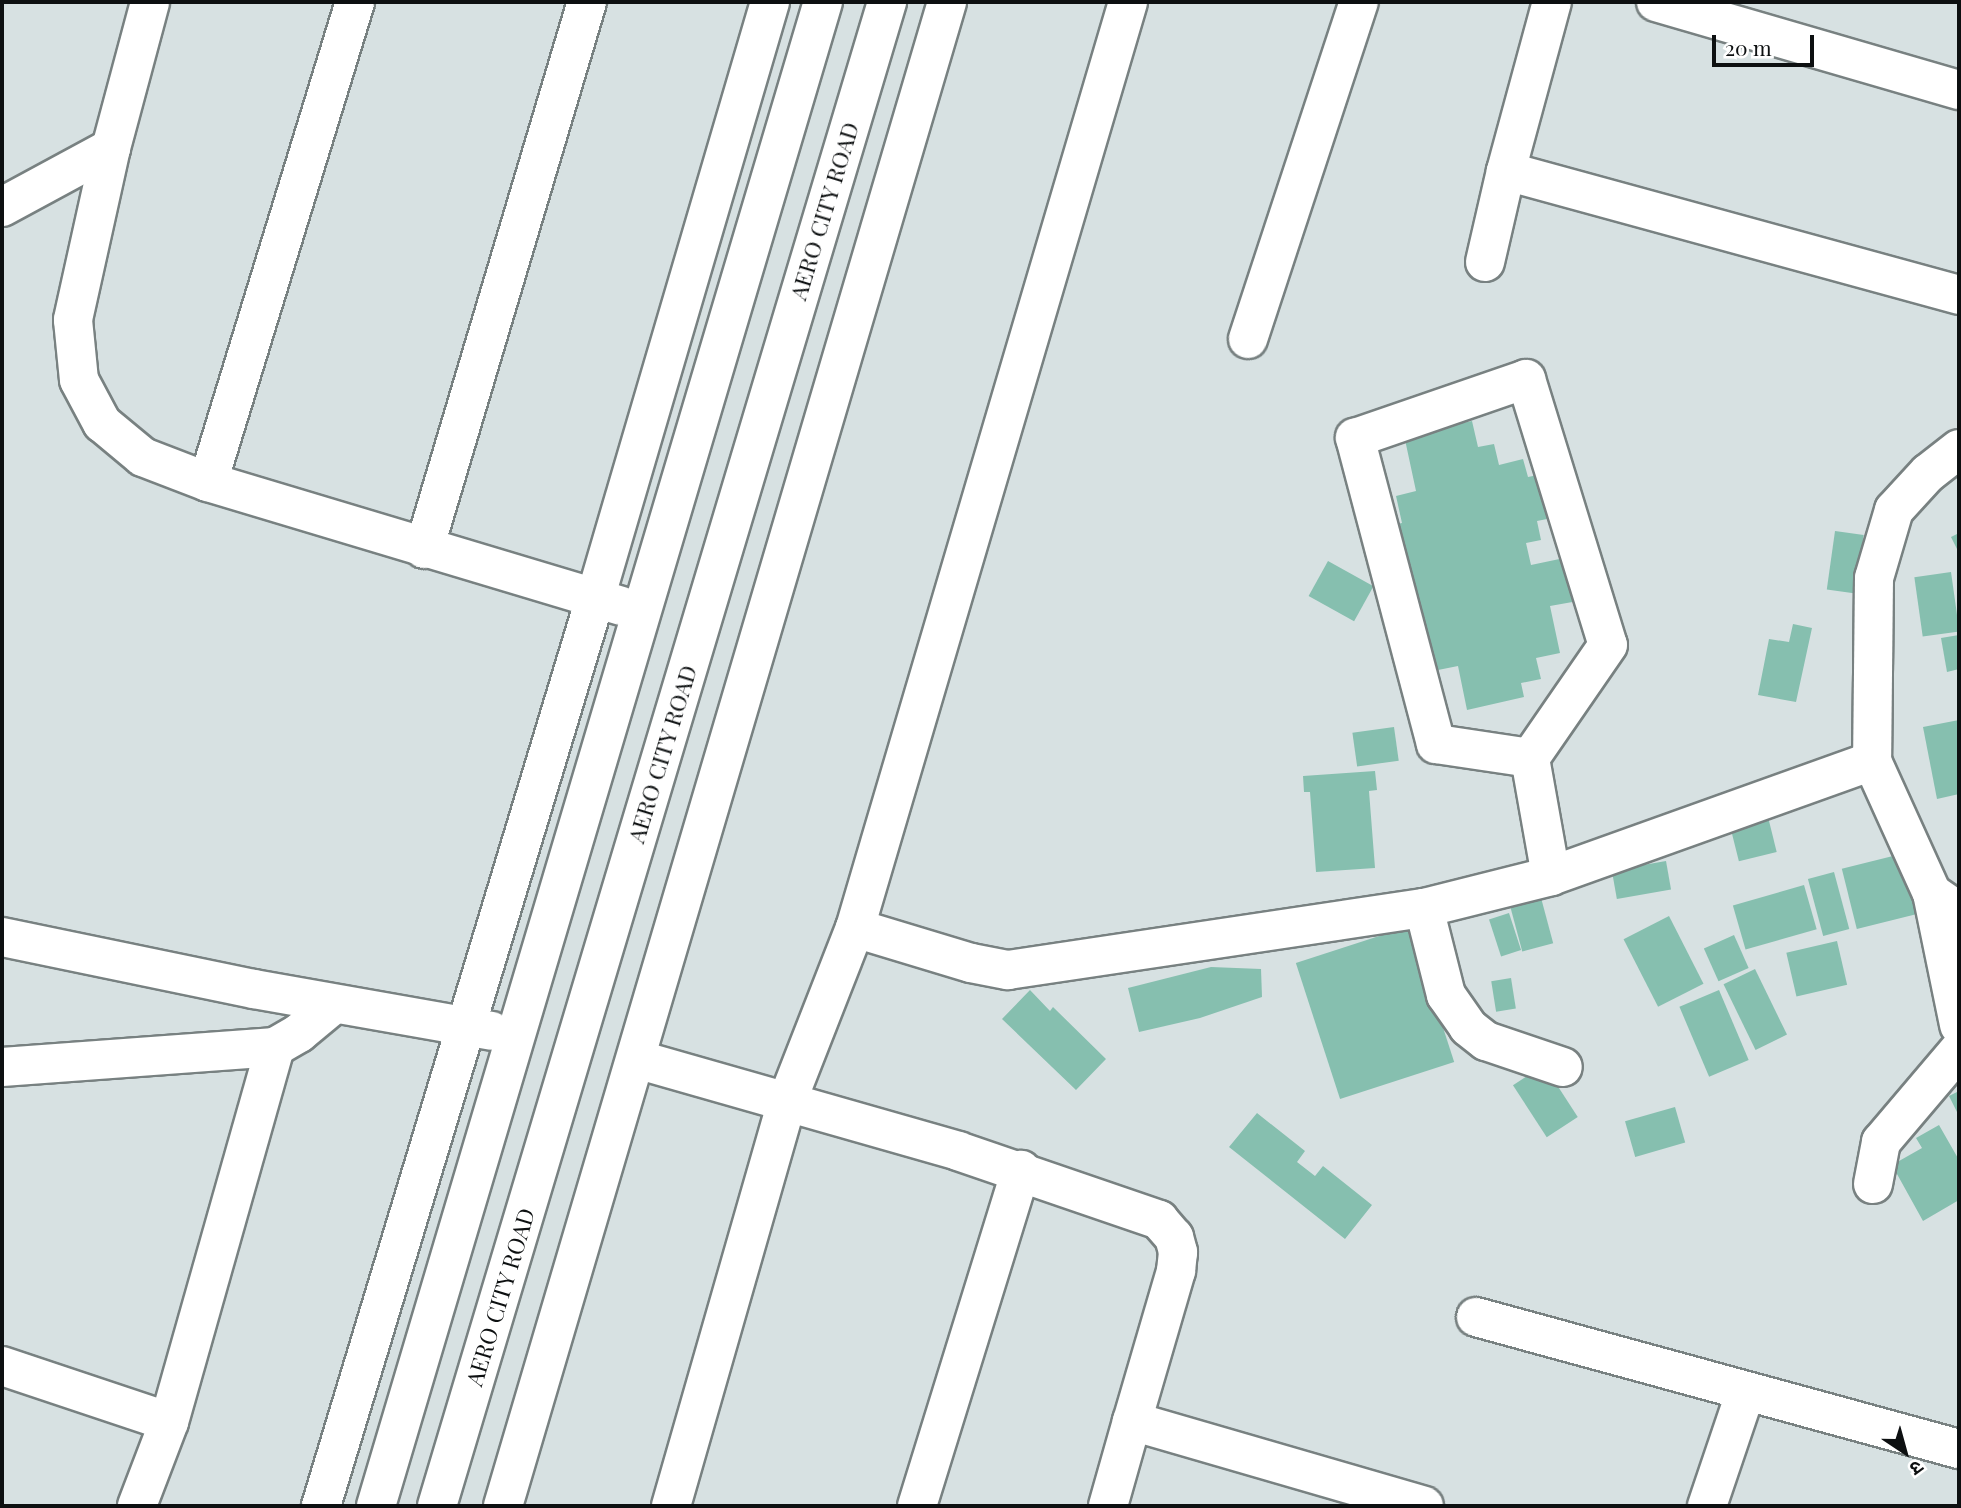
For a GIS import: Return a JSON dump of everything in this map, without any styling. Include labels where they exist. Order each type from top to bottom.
[{"type":"street","points":[[150,2],[111,148],[73,320],[79,380],[102,423],[143,457],[208,482],[641,612]]},
{"type":"street","points":[[208,482],[355,2]]},
{"type":"street","points":[[424,549],[587,2]]},
{"type":"street","points":[[321,1506],[595,598],[771,2]]},
{"type":"street","points":[[376,1506],[823,2]]},
{"type":"street","name":"AERO CITY ROAD","points":[[437,1506],[887,2]]},
{"type":"street","points":[[503,1506],[947,2]]},
{"type":"street","points":[[671,1506],[786,1104],[855,928],[1128,2]]},
{"type":"street","points":[[1248,339],[1359,2]]},
{"type":"street","points":[[1485,262],[1506,171],[1552,2]]},
{"type":"street","points":[[1656,2],[1959,90]]},
{"type":"street","points":[[2,207],[111,148]]},
{"type":"street","points":[[1506,171],[1959,295]]},
{"type":"street","points":[[1530,758],[1436,744],[1355,438],[1526,379],[1608,645],[1530,758],[1550,876]]},
{"type":"street","points":[[1959,449],[1928,474],[1894,510],[1874,578],[1872,761],[1945,903],[1959,1025]]},
{"type":"street","points":[[855,928],[971,963],[1008,971],[1424,908],[1550,876],[1872,761]]},
{"type":"street","points":[[1424,908],[1446,995],[1468,1027],[1486,1041],[1563,1067]]},
{"type":"street","points":[[2,937],[334,1004],[516,1035]]},
{"type":"street","points":[[2,1067],[275,1046],[299,1033],[334,1004]]},
{"type":"street","points":[[137,1506],[169,1422],[275,1046]]},
{"type":"street","points":[[1873,1184],[1881,1142],[1959,1050]]},
{"type":"street","points":[[636,1059],[1021,1170],[1159,1220],[1174,1237],[1178,1252],[1176,1271],[1108,1506]]},
{"type":"street","points":[[917,1506],[1021,1170]]},
{"type":"street","points":[[1476,1317],[1959,1449]]},
{"type":"street","points":[[2,1366],[169,1422]]},
{"type":"street","points":[[1707,1506],[1746,1391]]},
{"type":"street","points":[[1132,1421],[1314,1490],[1424,1506]]},
{"type":"building","points":[[1472,421],[1478,447],[1494,444],[1499,465],[1523,459],[1528,477],[1543,474],[1552,518],[1537,521],[1541,540],[1526,543],[1531,565],[1569,557],[1578,601],[1550,606],[1560,653],[1536,658],[1541,679],[1521,683],[1524,697],[1467,710],[1458,666],[1423,673],[1425,636],[1409,562],[1395,565],[1387,526],[1402,523],[1396,496],[1416,491],[1404,435]]},
{"type":"building","points":[[1835,531],[1864,535],[1856,593],[1827,589]]},
{"type":"building","points":[[1959,533],[1959,553],[1951,537]]},
{"type":"building","points":[[1328,561],[1373,586],[1354,621],[1309,596]]},
{"type":"building","points":[[1951,572],[1959,631],[1923,637],[1914,577]]},
{"type":"building","points":[[1793,624],[1812,628],[1796,702],[1758,695],[1769,639],[1789,642]]},
{"type":"building","points":[[1959,635],[1959,669],[1947,672],[1941,638]]},
{"type":"building","points":[[1959,720],[1959,794],[1937,799],[1923,727]]},
{"type":"building","points":[[1394,727],[1399,761],[1357,767],[1352,733]]},
{"type":"building","points":[[1375,771],[1377,790],[1369,791],[1375,868],[1316,872],[1310,792],[1304,792],[1303,776]]},
{"type":"building","points":[[1768,817],[1777,852],[1739,861],[1730,826]]},
{"type":"building","points":[[1901,854],[1916,914],[1857,929],[1842,869]]},
{"type":"building","points":[[1666,861],[1671,890],[1617,899],[1612,871]]},
{"type":"building","points":[[1834,872],[1849,929],[1823,936],[1808,879]]},
{"type":"building","points":[[1804,885],[1817,929],[1746,950],[1733,905]]},
{"type":"building","points":[[1540,894],[1553,943],[1522,952],[1509,902]]},
{"type":"building","points":[[1509,913],[1521,950],[1501,957],[1489,919]]},
{"type":"building","points":[[1669,916],[1704,984],[1658,1007],[1624,939]]},
{"type":"building","points":[[1410,926],[1454,1062],[1340,1099],[1296,963]]},
{"type":"building","points":[[1734,935],[1749,968],[1718,981],[1704,948]]},
{"type":"building","points":[[1837,941],[1847,985],[1796,997],[1786,953]]},
{"type":"building","points":[[1211,967],[1261,969],[1262,997],[1200,1018],[1139,1032],[1128,988]]},
{"type":"building","points":[[1755,969],[1787,1035],[1756,1050],[1724,984]]},
{"type":"building","points":[[1511,978],[1516,1009],[1496,1012],[1491,981]]},
{"type":"building","points":[[1030,990],[1050,1011],[1053,1007],[1106,1059],[1076,1090],[1002,1019]]},
{"type":"building","points":[[1719,990],[1749,1060],[1709,1077],[1679,1007]]},
{"type":"building","points":[[1544,1065],[1578,1117],[1547,1137],[1513,1085]]},
{"type":"building","points":[[1959,1091],[1959,1116],[1949,1096]]},
{"type":"building","points":[[1675,1107],[1685,1143],[1635,1157],[1625,1121]]},
{"type":"building","points":[[1257,1113],[1305,1151],[1297,1162],[1315,1176],[1323,1166],[1372,1205],[1345,1239],[1229,1147]]},
{"type":"building","points":[[1939,1125],[1959,1160],[1959,1200],[1923,1221],[1892,1165],[1922,1148],[1916,1138]]}]
